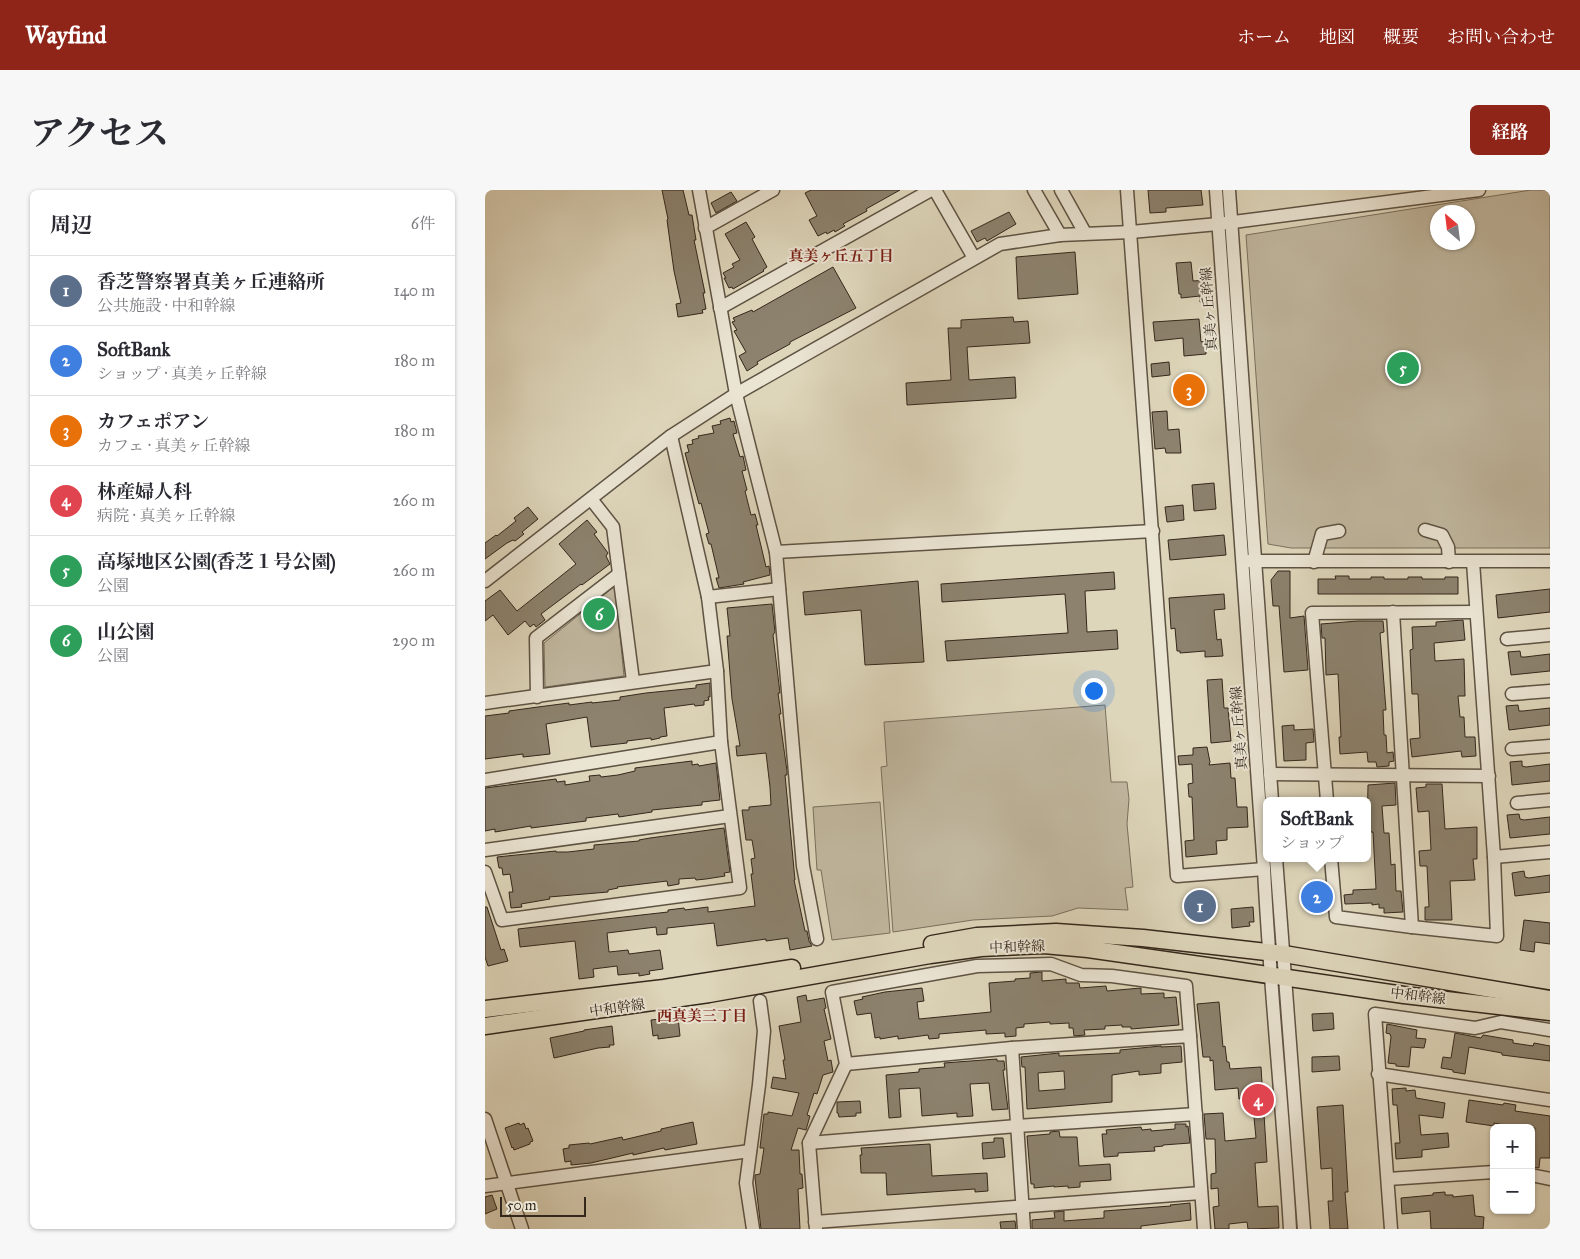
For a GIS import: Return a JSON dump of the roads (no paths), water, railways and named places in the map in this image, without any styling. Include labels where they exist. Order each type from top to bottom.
[{"type":"main road","name":"中和幹線","points":[[485,1009],[664,988],[977,936],[1056,932],[1143,938],[1276,953],[1550,1000]]},
{"type":"main road","name":"中和幹線","points":[[485,1026],[709,994],[931,955],[981,948],[1044,945],[1063,946],[1404,995],[1550,1012]]},
{"type":"street","points":[[699,190],[736,394],[776,552],[803,866],[817,939]]},
{"type":"street","points":[[705,228],[773,190]]},
{"type":"street","points":[[720,308],[933,190],[974,258]]},
{"type":"street","points":[[1034,190],[1059,235]]},
{"type":"street","points":[[1061,190],[1085,233]]},
{"type":"street","points":[[1127,190],[1177,876],[1265,869]]},
{"type":"street","name":"真美ヶ丘幹線","points":[[1215,190],[1263,842]]},
{"type":"street","name":"真美ヶ丘幹線","points":[[1229,190],[1272,797]]},
{"type":"street","points":[[485,581],[671,436],[736,394],[1000,244],[1059,235],[1131,232],[1218,224],[1479,190]]},
{"type":"street","points":[[485,872],[502,920],[741,888],[721,742],[717,671],[708,597],[671,436]]},
{"type":"street","points":[[591,499],[613,527],[633,681]]},
{"type":"street","points":[[1425,530],[1442,535],[1448,547],[1449,562]]},
{"type":"street","points":[[776,552],[1153,531]]},
{"type":"street","points":[[1314,562],[1321,534],[1339,531]]},
{"type":"street","points":[[1242,561],[1550,561]]},
{"type":"street","points":[[1331,862],[1336,917],[1497,936],[1489,776],[1473,562]]},
{"type":"street","points":[[537,697],[536,638],[619,574]]},
{"type":"street","points":[[708,597],[779,589]]},
{"type":"street","points":[[1393,612],[1412,927]]},
{"type":"street","points":[[1327,797],[1312,613],[1476,612]]},
{"type":"street","points":[[1507,639],[1550,635]]},
{"type":"street","points":[[485,703],[537,697],[633,681],[717,671]]},
{"type":"street","points":[[1512,694],[1550,691]]},
{"type":"street","points":[[485,780],[721,742]]},
{"type":"street","points":[[1512,749],[1550,746]]},
{"type":"street","points":[[1270,774],[1489,776]]},
{"type":"street","points":[[1517,803],[1550,800]]},
{"type":"street","points":[[485,850],[730,816]]},
{"type":"street","points":[[1494,857],[1550,852]]},
{"type":"street","name":"真美ヶ丘幹線","points":[[1264,862],[1276,953],[1304,1229]]},
{"type":"street","name":"真美ヶ丘幹線","points":[[1276,862],[1276,953]]},
{"type":"street","points":[[1201,1193],[815,1225],[809,1143],[846,1064],[832,992],[977,966],[1051,964],[1081,975],[1112,976],[1186,986],[1204,1229]]},
{"type":"street","name":"真美ヶ丘幹線","points":[[1278,976],[1290,1229]]},
{"type":"street","points":[[753,1229],[746,1183],[764,1031],[760,1000]]},
{"type":"street","points":[[1391,1229],[1375,1014],[1475,1028],[1501,1022],[1550,1030]]},
{"type":"street","points":[[846,1064],[1012,1048],[1190,1036]]},
{"type":"street","points":[[1012,1048],[1025,1229]]},
{"type":"street","points":[[1378,1074],[1550,1100]]},
{"type":"street","points":[[809,1143],[1196,1114]]},
{"type":"street","points":[[485,1119],[522,1229]]},
{"type":"street","points":[[485,1186],[749,1151]]},
{"type":"street","points":[[1388,1179],[1490,1172]]},
{"type":"street","points":[[1535,1176],[1550,1179]]},
{"type":"place","name":"高塚地区公園(香芝１号公園)","points":[[1403,368]]},
{"type":"place","name":"カフェポアン","points":[[1189,390]]},
{"type":"place","name":"山公園","points":[[599,614]]},
{"type":"place","name":"SoftBank","points":[[1317,897]]},
{"type":"place","name":"香芝警察署真美ヶ丘連絡所","points":[[1200,906]]},
{"type":"place","name":"林産婦人科","points":[[1258,1100]]},
{"type":"district","name":"真美ヶ丘五丁目","points":[[841,256]]},
{"type":"district","name":"西真美三丁目","points":[[702,1016]]}]
